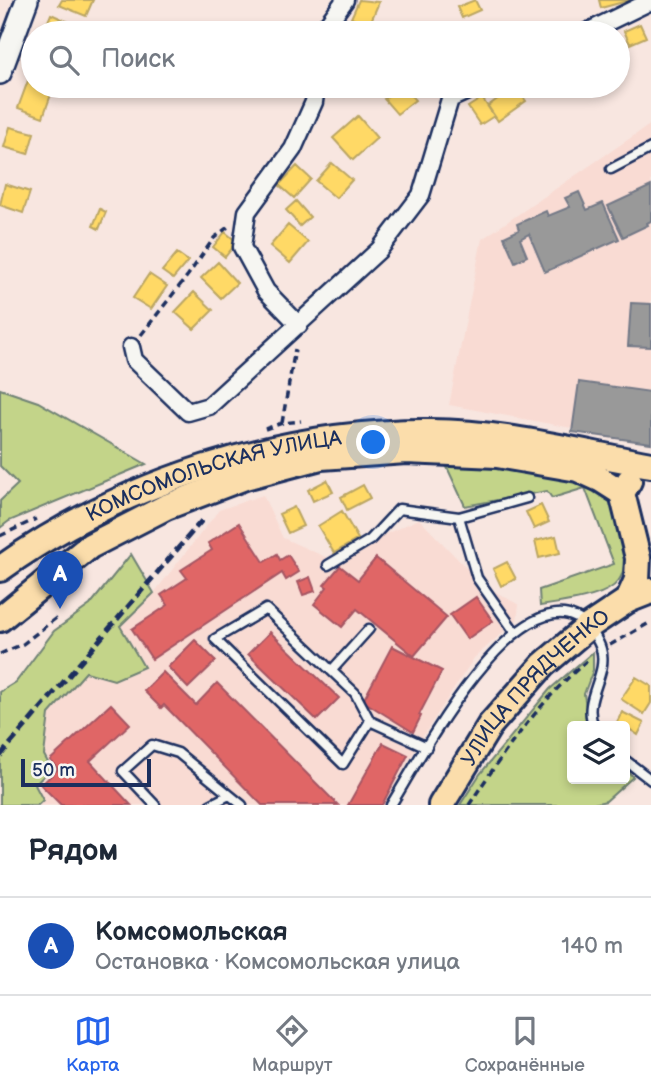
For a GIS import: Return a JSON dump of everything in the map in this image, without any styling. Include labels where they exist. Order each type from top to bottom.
[{"type":"main road","points":[[0,73],[27,0]]},
{"type":"main road","name":"КОМСОМОЛЬСКАЯ УЛИЦА","points":[[0,569],[61,530],[114,503],[181,477],[266,450],[341,436],[444,433],[533,441],[649,464]]},
{"type":"main road","name":"КОМСОМОЛЬСКАЯ УЛИЦА","points":[[0,619],[89,546],[100,540],[166,508],[246,477],[321,457],[406,451],[497,455],[578,469],[622,493]]},
{"type":"main road","points":[[628,600],[645,566],[622,493],[632,475],[649,464]]},
{"type":"main road","name":"УЛИЦА ПРЯДЧЕНКО","points":[[441,805],[490,725],[543,665],[589,626],[628,600],[651,591]]},
{"type":"street","points":[[330,21],[345,0]]},
{"type":"street","points":[[610,21],[651,1]]},
{"type":"street","points":[[299,325],[266,291],[242,247],[247,212],[293,149],[314,98]]},
{"type":"street","points":[[131,347],[134,360],[188,412],[209,406],[379,250],[421,195],[452,98]]},
{"type":"lane","points":[[611,169],[651,148]]},
{"type":"lane","points":[[328,565],[370,540],[399,509],[459,517],[527,498]]},
{"type":"lane","points":[[459,517],[477,578],[514,632]]},
{"type":"lane","points":[[370,721],[343,764],[215,639],[266,609],[355,693],[370,721],[427,747]]},
{"type":"lane","points":[[391,805],[465,686],[514,632],[550,612],[571,614],[589,626],[601,649],[602,662],[589,717],[591,721]]},
{"type":"lane","points":[[332,670],[369,629]]},
{"type":"lane","points":[[155,805],[123,771],[152,745],[178,754],[242,805]]},
{"type":"lane","points":[[630,764],[651,780]]},
{"type":"lane","points":[[209,805],[229,795]]},
{"type":"path","points":[[131,347],[214,238],[247,212]]},
{"type":"path","points":[[282,423],[299,325]]},
{"type":"path","points":[[0,654],[23,644],[55,618]]},
{"type":"path","points":[[469,805],[508,746],[575,671],[601,649],[651,622]]},
{"type":"shaded area","points":[[651,124],[651,443],[449,405],[482,239]]},
{"type":"shaded area","points":[[263,495],[283,538],[330,559],[419,519],[482,584],[519,605],[517,620],[474,658],[423,736],[384,805],[38,805],[43,800],[35,785],[51,768],[44,756],[49,714],[86,672],[114,680],[120,626],[154,593],[219,510]]},
{"type":"green space","points":[[0,389],[38,402],[146,464],[9,521],[0,528],[0,501],[18,484],[0,466]]},
{"type":"green space","points":[[446,465],[515,468],[584,483],[611,498],[624,551],[624,568],[619,580],[608,590],[592,596],[540,606],[539,590],[614,564],[585,488],[552,498],[547,491],[465,506]]},
{"type":"green space","points":[[131,554],[154,593],[120,626],[144,667],[114,680],[86,672],[49,714],[44,755],[51,768],[35,785],[43,800],[38,805],[0,805],[0,692],[16,682],[54,631],[90,605]]},
{"type":"green space","points":[[593,652],[593,670],[584,694],[588,721],[567,721],[567,784],[625,784],[606,801],[589,805],[460,805],[480,774],[550,689]]},
{"type":"building: Жильё","points":[[62,0],[93,0],[86,16],[59,5]]},
{"type":"building: Жильё","points":[[359,0],[379,2],[371,21],[351,18]]},
{"type":"building: Жильё","points":[[475,0],[480,10],[462,18],[457,7]]},
{"type":"building: Жильё","points":[[599,0],[631,0],[601,8]]},
{"type":"building: Жильё","points":[[51,14],[67,21],[48,21]]},
{"type":"building: Жильё","points":[[640,24],[646,37],[630,44],[630,28]]},
{"type":"building: Жильё","points":[[22,98],[50,98],[43,117],[18,108]]},
{"type":"building: Жильё","points":[[413,98],[415,100],[397,114],[384,99]]},
{"type":"building: Жильё","points":[[482,98],[494,116],[480,125],[468,107]]},
{"type":"building: Жильё","points":[[499,98],[524,98],[526,101],[498,121],[488,106]]},
{"type":"building: Жильё","points":[[358,116],[377,138],[353,160],[333,138]]},
{"type":"building: Жильё","points":[[10,127],[34,133],[28,154],[4,147]]},
{"type":"building: Жильё","points":[[332,163],[352,180],[336,198],[316,181]]},
{"type":"building: Жильё","points":[[297,166],[311,179],[294,198],[279,185]]},
{"type":"building: Жильё","points":[[5,184],[30,192],[23,213],[0,205]]},
{"type":"building: Жильё","points":[[296,201],[310,217],[300,226],[286,210]]},
{"type":"building: Жильё","points":[[100,209],[106,212],[99,229],[93,226]]},
{"type":"building: Жильё","points":[[288,225],[308,242],[290,263],[270,246]]},
{"type":"building: Жильё","points":[[225,232],[237,242],[225,257],[213,247]]},
{"type":"building: Жильё","points":[[177,253],[188,261],[173,279],[162,271]]},
{"type":"building: Жильё","points":[[218,262],[237,283],[221,298],[201,278]]},
{"type":"building: Жильё","points":[[149,274],[167,286],[151,309],[133,298]]},
{"type":"building: Жильё","points":[[194,292],[213,310],[194,329],[175,312]]},
{"type":"building: Жильё","points":[[327,480],[333,492],[313,501],[308,490]]},
{"type":"building: Жильё","points":[[363,485],[370,498],[347,510],[341,497]]},
{"type":"building: Жильё","points":[[541,505],[549,522],[534,529],[526,512]]},
{"type":"building: Жильё","points":[[294,507],[303,526],[288,533],[279,514]]},
{"type":"building: Жильё","points":[[342,511],[358,539],[334,553],[318,526]]},
{"type":"building: Жильё","points":[[556,536],[560,553],[539,558],[535,541]]},
{"type":"building: Жильё","points":[[507,562],[516,579],[501,586],[493,569]]},
{"type":"building: Жильё","points":[[636,677],[651,686],[651,703],[644,714],[621,699]]},
{"type":"building: Жильё","points":[[622,712],[644,723],[638,735],[630,729],[630,721],[618,721]]},
{"type":"building: Торговля","points":[[239,523],[264,562],[277,554],[280,560],[288,555],[299,572],[286,580],[282,573],[152,659],[132,629],[168,605],[161,595],[187,578],[181,570],[212,550],[208,543]]},
{"type":"building: Торговля","points":[[376,558],[447,617],[414,656],[357,609],[342,627],[314,604],[327,587],[324,585],[340,566],[358,580]]},
{"type":"building: Торговля","points":[[310,577],[315,591],[303,595],[298,582]]},
{"type":"building: Торговля","points":[[476,597],[493,621],[467,639],[450,615]]},
{"type":"building: Торговля","points":[[270,632],[339,698],[317,720],[248,654]]},
{"type":"building: Торговля","points":[[195,640],[216,661],[188,688],[168,667]]},
{"type":"building: Торговля","points":[[392,646],[442,671],[413,732],[363,701]]},
{"type":"building: Торговля","points":[[163,672],[196,705],[217,683],[338,805],[262,805],[164,705],[161,708],[144,691]]},
{"type":"building: Торговля","points":[[111,704],[130,724],[90,761],[131,805],[61,805],[41,785],[58,769],[50,760]]},
{"type":"building: Торговля","points":[[383,743],[408,755],[382,805],[348,805]]},
{"type":"building: Промзона","points":[[651,186],[651,221],[623,237],[608,206]]},
{"type":"building: Промзона","points":[[579,192],[587,210],[603,203],[619,239],[545,272],[529,234],[520,239],[527,256],[515,262],[504,237],[519,230],[517,224],[546,211],[548,216],[570,207],[565,198]]},
{"type":"building: Промзона","points":[[631,303],[651,304],[651,347],[628,346]]},
{"type":"building: Промзона","points":[[579,382],[651,392],[651,443],[572,432]]},
{"type":"railway","points":[[0,756],[204,518]]},
{"type":"place","name":"Комсомольская","points":[[60,609]]}]
